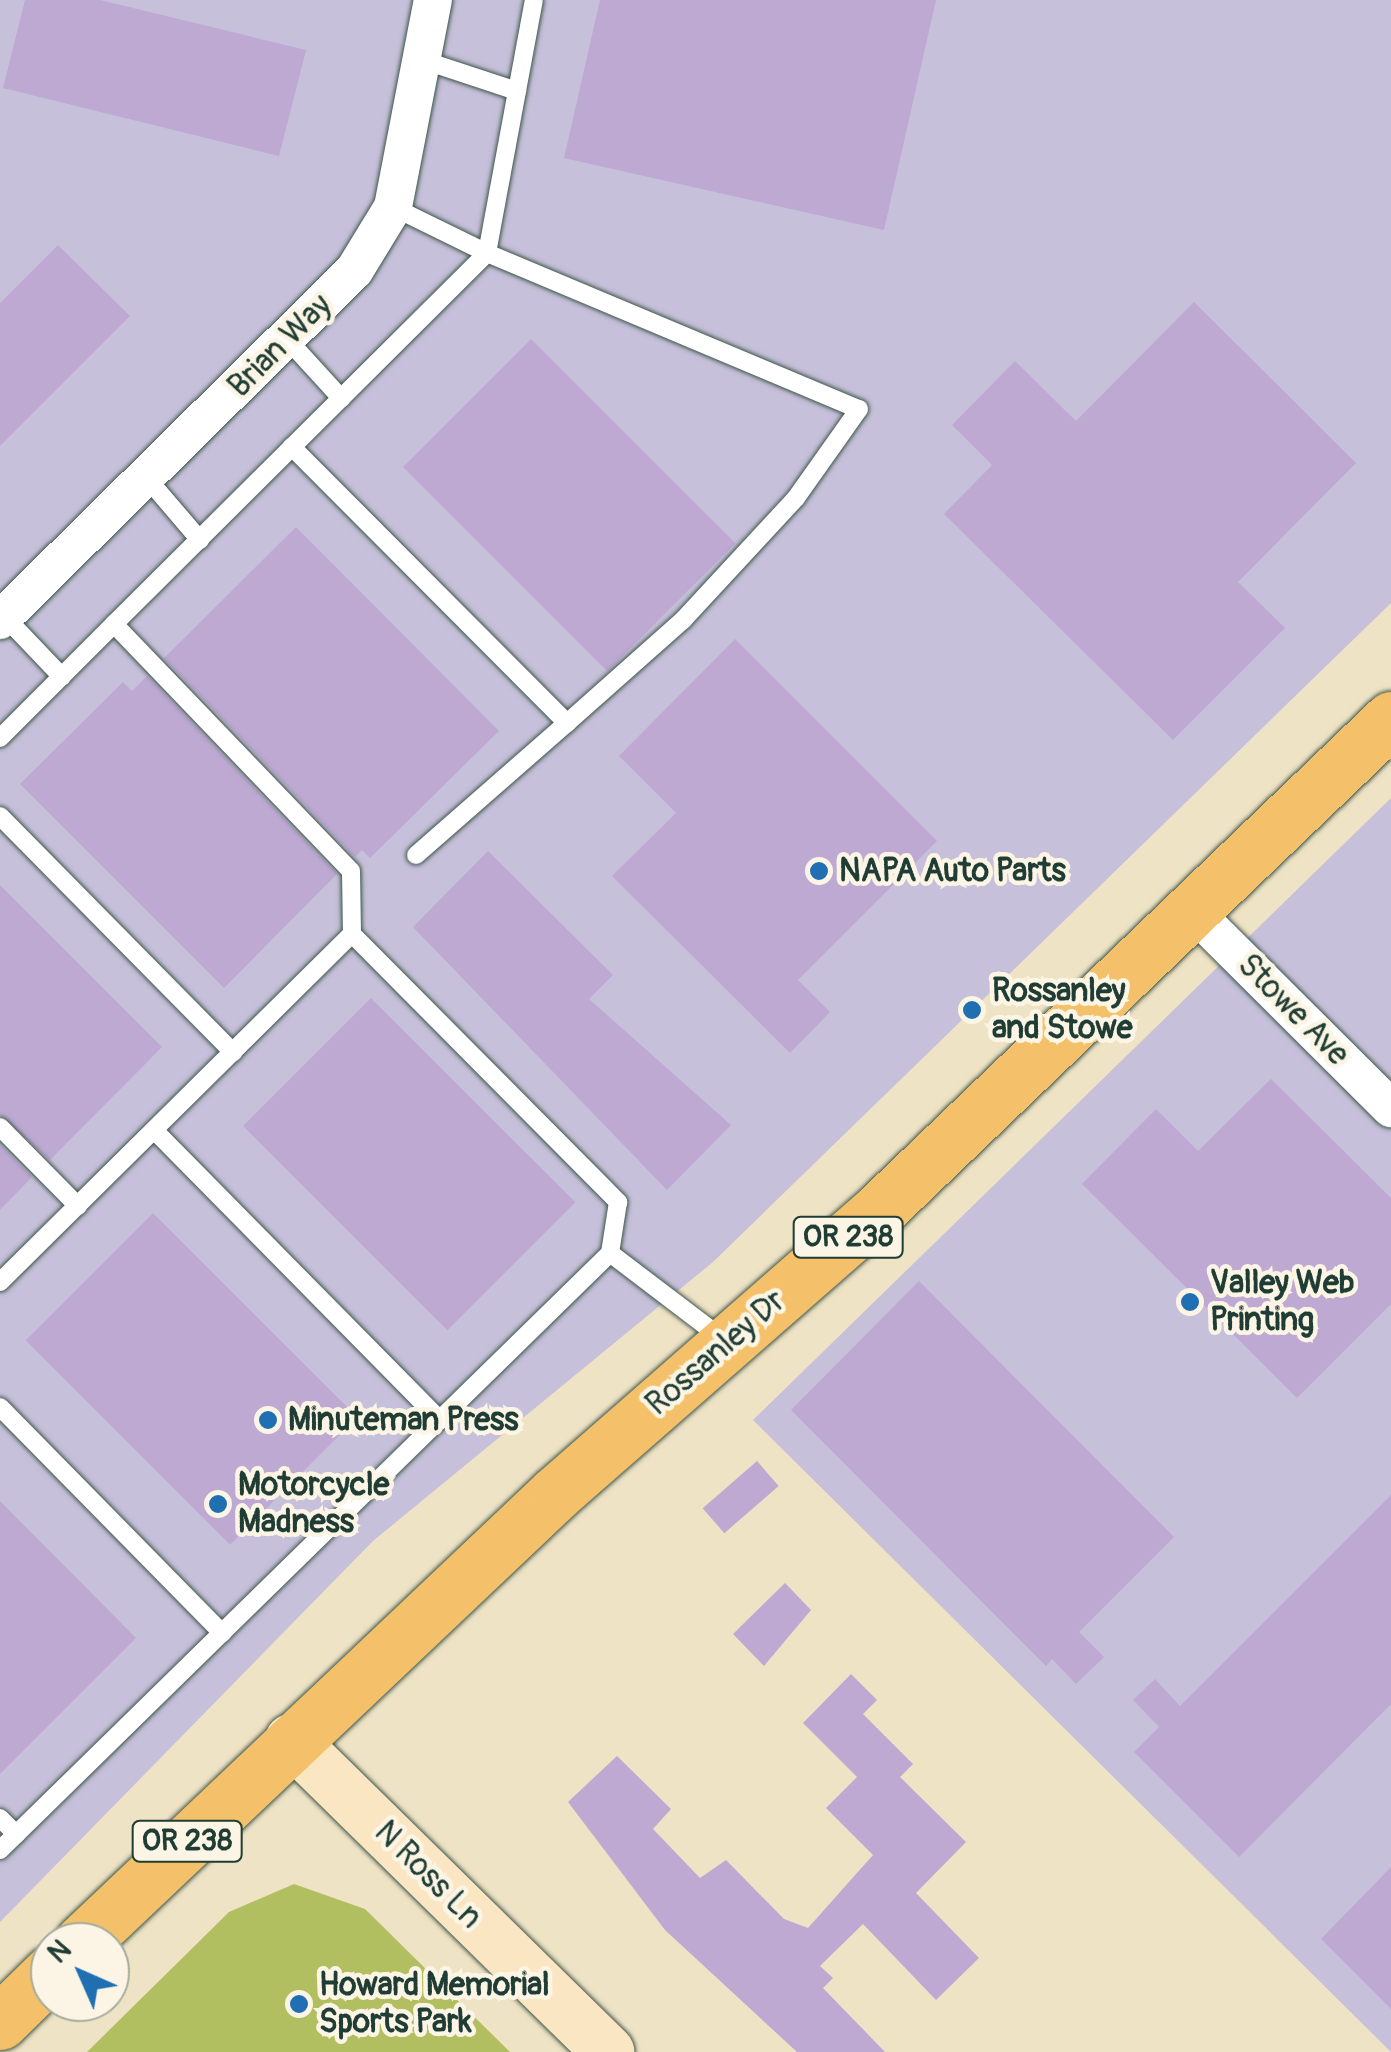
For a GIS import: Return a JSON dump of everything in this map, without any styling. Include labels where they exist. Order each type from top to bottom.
[{"type":"main road","name":"Rossanley Dr","points":[[103,1922],[292,1740],[1194,912],[1391,720]]},
{"type":"main road","name":"N Ross Ln","points":[[292,1740],[608,2052]]},
{"type":"main road","points":[[0,2022],[30,1993]]},
{"type":"street","name":"Brian Way","points":[[2,618],[354,271],[393,207],[433,0]]},
{"type":"street","name":"Stowe Ave","points":[[1194,912],[1391,1108]]},
{"type":"lane","points":[[0,738],[487,253],[534,0]]},
{"type":"lane","points":[[423,60],[517,91]]},
{"type":"lane","points":[[393,207],[487,253],[859,409],[796,498],[683,620],[416,855]]},
{"type":"lane","points":[[288,340],[341,398]]},
{"type":"lane","points":[[292,447],[567,723]]},
{"type":"lane","points":[[146,478],[200,540]]},
{"type":"lane","points":[[2,618],[62,677]]},
{"type":"lane","points":[[0,1850],[610,1253],[618,1202],[352,934],[351,871],[114,624]]},
{"type":"lane","points":[[0,816],[233,1052]]},
{"type":"lane","points":[[0,1282],[352,934]]},
{"type":"lane","points":[[0,1127],[78,1206]]},
{"type":"lane","points":[[156,1131],[440,1420]]},
{"type":"lane","points":[[610,1253],[728,1343]]},
{"type":"lane","points":[[0,1407],[222,1633]]},
{"type":"lane","points":[[0,1818],[16,1834]]},
{"type":"shaded area","points":[[0,0],[1391,0],[1391,603],[713,1262],[373,1541],[0,1922]]},
{"type":"shaded area","points":[[1391,798],[1391,2052],[753,1420]]},
{"type":"green space","name":"Howard Memorial Sports Park","points":[[294,1884],[365,1909],[510,2052],[87,2052],[117,2022],[130,2022],[130,2010],[229,1912]]},
{"type":"building","points":[[25,0],[100,0],[306,50],[279,156],[3,88]]},
{"type":"building","points":[[600,0],[936,0],[884,230],[564,158]]},
{"type":"building","points":[[58,245],[130,316],[0,446],[0,303]]},
{"type":"building","points":[[1194,302],[1356,463],[1238,582],[1285,628],[1173,740],[944,514],[992,465],[952,425],[1015,361],[1076,421]]},
{"type":"building","points":[[531,339],[735,543],[607,671],[403,467]]},
{"type":"building","points":[[296,527],[499,731],[370,858],[362,850],[355,857],[164,658]]},
{"type":"building","points":[[735,639],[937,841],[798,980],[830,1012],[790,1053],[612,876],[676,813],[619,756]]},
{"type":"building","points":[[147,676],[337,874],[224,988],[20,784],[123,682],[132,691]]},
{"type":"building","points":[[488,851],[613,975],[589,999],[731,1125],[667,1190],[413,927]]},
{"type":"building","points":[[0,885],[162,1047],[50,1160],[0,1115]]},
{"type":"building","points":[[371,998],[575,1202],[447,1330],[243,1126]]},
{"type":"building","points":[[1271,1079],[1391,1198],[1391,1304],[1297,1398],[1082,1184],[1156,1109],[1198,1151]]},
{"type":"building","points":[[0,1145],[32,1177],[0,1210]]},
{"type":"building","points":[[153,1213],[357,1417],[230,1545],[26,1340]]},
{"type":"building","points":[[919,1281],[1174,1537],[1079,1632],[1104,1657],[1076,1684],[1052,1659],[1046,1666],[791,1410]]},
{"type":"building","points":[[757,1461],[779,1486],[724,1533],[703,1508]]},
{"type":"building","points":[[1391,1495],[1391,1704],[1239,1857],[1134,1752],[1159,1727],[1133,1700],[1155,1679],[1180,1706]]},
{"type":"building","points":[[0,1501],[136,1638],[0,1774]]},
{"type":"building","points":[[785,1583],[811,1610],[764,1666],[733,1634]]},
{"type":"building","points":[[851,1674],[877,1700],[863,1714],[913,1764],[900,1777],[966,1842],[916,1893],[979,1958],[936,2000],[863,1924],[820,1966],[833,1978],[823,1988],[885,2052],[797,2052],[665,1930],[568,1802],[617,1756],[671,1809],[653,1829],[700,1878],[726,1860],[784,1919],[808,1928],[873,1855],[826,1808],[857,1777],[803,1723]]},
{"type":"building","points":[[1391,1867],[1391,2009],[1321,1939]]},
{"type":"place","name":"NAPA Auto Parts","points":[[819,871]]},
{"type":"place","name":"Rossanley and Stowe","points":[[972,1010]]},
{"type":"place","name":"Valley Web Printing","points":[[1190,1302]]},
{"type":"place","name":"Minuteman Press","points":[[268,1420]]},
{"type":"place","name":"Motorcycle Madness","points":[[218,1504]]},
{"type":"place","name":"Howard Memorial Sports Park","points":[[299,2004]]}]
